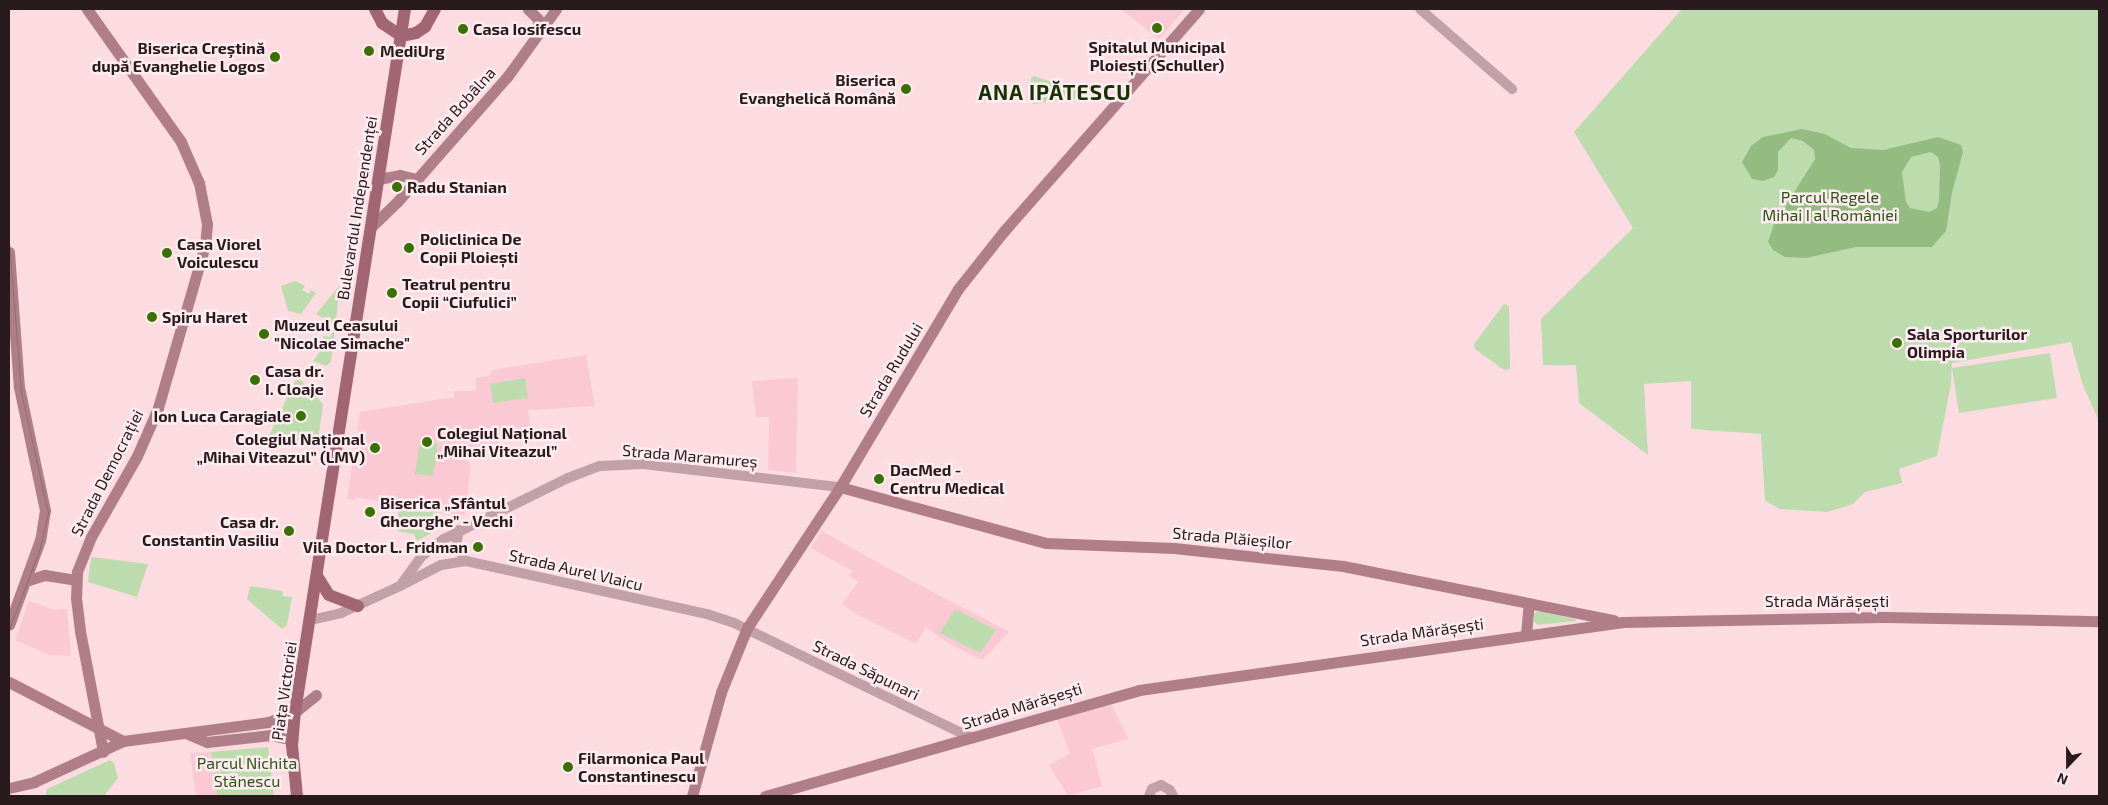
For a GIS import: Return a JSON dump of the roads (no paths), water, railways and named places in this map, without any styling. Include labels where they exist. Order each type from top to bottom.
[{"type":"main road","name":"Strada Democrației","points":[[77,576],[91,538],[137,456],[158,408],[205,245],[207,224],[199,182],[181,142],[87,9]]},
{"type":"main road","points":[[375,9],[382,23],[401,36],[416,33],[425,27],[435,9]]},
{"type":"main road","name":"Bulevardul Independenței","points":[[311,620],[405,9]]},
{"type":"main road","points":[[528,9],[538,19],[538,36]]},
{"type":"main road","name":"Strada Bobâlna","points":[[370,228],[507,77],[556,9]]},
{"type":"main road","name":"Strada Rudului","points":[[692,796],[721,692],[747,628],[840,488],[948,305],[973,269],[1199,9]]},
{"type":"main road","points":[[378,180],[392,175],[416,179]]},
{"type":"main road","points":[[9,252],[19,387],[43,490],[45,516],[26,581],[9,625]]},
{"type":"main road","name":"Strada Plăieșilor","points":[[840,488],[1046,543],[1174,548],[1305,561],[1623,622]]},
{"type":"main road","points":[[26,581],[45,575],[77,576],[82,646],[103,752]]},
{"type":"main road","points":[[317,576],[329,595],[358,606]]},
{"type":"main road","points":[[1526,635],[1529,603]]},
{"type":"main road","name":"Strada Mărășești","points":[[765,796],[1139,690],[1623,622],[1884,617],[2099,621]]},
{"type":"main road","name":"Piața Victoriei","points":[[297,796],[292,740],[311,620]]},
{"type":"main road","points":[[9,682],[123,741]]},
{"type":"main road","points":[[9,788],[103,752],[123,741],[269,722],[295,712],[316,695]]},
{"type":"main road","points":[[187,733],[207,742],[271,736],[292,740]]},
{"type":"main road","points":[[9,778],[21,785]]},
{"type":"street","points":[[1420,9],[1512,89]]},
{"type":"street","name":"Strada Maramureș","points":[[311,620],[358,606],[400,586],[422,556],[459,530],[568,478],[613,464],[643,464],[840,488]]},
{"type":"street","points":[[459,530],[456,546],[466,561]]},
{"type":"street","name":"Strada Aurel Vlaicu","points":[[400,586],[441,565],[466,561],[707,614],[747,628]]},
{"type":"street","name":"Strada Săpunari","points":[[747,628],[972,738]]},
{"type":"street","points":[[1148,795],[1161,786],[1174,795]]},
{"type":"tram line","points":[[9,242],[21,392],[48,513],[40,548],[9,629]]},
{"type":"place","name":"Spitalul Municipal Ploiești (Schuller)","points":[[1157,28]]},
{"type":"place","name":"Casa Iosifescu","points":[[463,29]]},
{"type":"place","name":"MediUrg","points":[[369,51]]},
{"type":"place","name":"Biserica Creştină după Evanghelie Logos","points":[[275,57]]},
{"type":"place","name":"Biserica Evanghelică Română","points":[[906,89]]},
{"type":"place","name":"Radu Stanian","points":[[397,187]]},
{"type":"place","name":"Policlinica De Copii Ploiești","points":[[409,248]]},
{"type":"place","name":"Casa Viorel Voiculescu","points":[[167,253]]},
{"type":"place","name":"Teatrul pentru Copii “Ciufulici”","points":[[392,293]]},
{"type":"place","name":"Spiru Haret","points":[[152,317]]},
{"type":"place","name":"Muzeul Ceasului \"Nicolae Simache\"","points":[[264,334]]},
{"type":"place","name":"Sala Sporturilor Olimpia","points":[[1897,343]]},
{"type":"place","name":"Casa dr. I. Cloaje","points":[[255,380]]},
{"type":"place","name":"Ion Luca Caragiale","points":[[301,416]]},
{"type":"place","name":"Colegiul Național „Mihai Viteazul”","points":[[427,442]]},
{"type":"place","name":"Colegiul Național „Mihai Viteazul” (LMV)","points":[[375,448]]},
{"type":"place","name":"DacMed - Centru Medical","points":[[879,479]]},
{"type":"place","name":"Biserica „Sfântul Gheorghe” - Vechi","points":[[370,512]]},
{"type":"place","name":"Casa dr. Constantin Vasiliu","points":[[289,531]]},
{"type":"place","name":"Vila Doctor L. Fridman","points":[[478,547]]},
{"type":"place","name":"Filarmonica Paul Constantinescu","points":[[568,767]]},
{"type":"district","name":"ANA IPĂTESCU","points":[[1055,92]]},
{"type":"park label","name":"Parcul Regele Mihai I al României","points":[[1830,206]]},
{"type":"park label","name":"Parcul Nichita Stănescu","points":[[247,772]]}]
